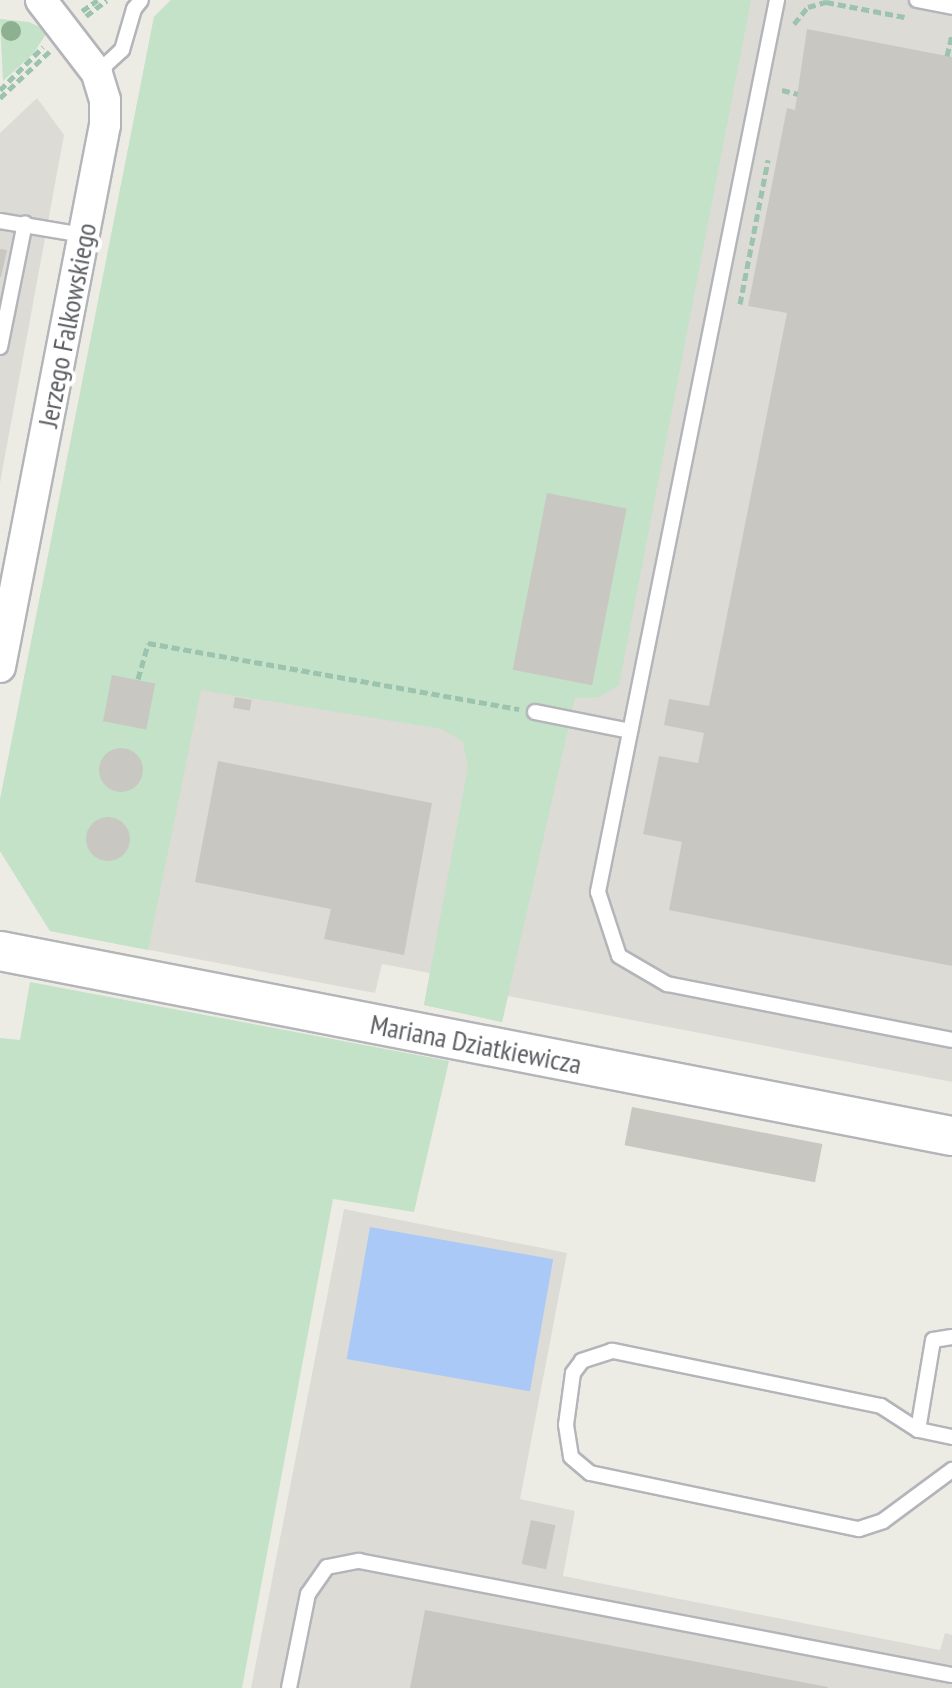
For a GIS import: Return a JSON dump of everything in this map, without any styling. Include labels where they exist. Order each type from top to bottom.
[{"type":"street","name":"Jerzego Falkowskiego","points":[[0,667],[8,580],[85,235],[105,125],[105,100],[97,73],[41,0]]},
{"type":"street","name":"Mariana Dziatkiewicza","points":[[0,951],[952,1136]]},
{"type":"lane","points":[[97,73],[122,50],[134,9],[141,0]]},
{"type":"lane","points":[[777,0],[598,892],[619,956],[667,984],[952,1040]]},
{"type":"lane","points":[[917,0],[952,7]]},
{"type":"lane","points":[[0,221],[85,235]]},
{"type":"lane","points":[[0,347],[25,223]]},
{"type":"lane","points":[[535,712],[630,731]]},
{"type":"lane","points":[[918,1430],[933,1340],[952,1337]]},
{"type":"lane","points":[[952,1437],[918,1430],[881,1406],[612,1351],[582,1361],[573,1373],[566,1425],[571,1457],[590,1473],[859,1529],[883,1521],[952,1470]]},
{"type":"lane","points":[[289,1688],[308,1594],[327,1567],[359,1561],[952,1675]]},
{"type":"path","points":[[792,37],[801,14],[821,1],[910,18]]},
{"type":"path","points":[[947,56],[952,35]]},
{"type":"path","points":[[779,105],[784,76]]},
{"type":"path","points":[[0,84],[7,92]]},
{"type":"path","points":[[782,90],[798,94]]},
{"type":"path","points":[[740,304],[770,151]]},
{"type":"path","points":[[138,679],[148,643],[535,712]]},
{"type":"shaded area","points":[[171,0],[952,0],[952,1082],[508,996],[502,1022],[424,1005],[430,973],[382,964],[375,993],[50,931],[0,851],[0,800],[154,17]]},
{"type":"shaded area","points":[[37,98],[64,135],[0,483],[0,133]]},
{"type":"shaded area","points":[[344,1209],[567,1253],[520,1499],[575,1511],[563,1576],[940,1650],[945,1633],[952,1635],[952,1688],[251,1688]]},
{"type":"green space","points":[[171,0],[751,0],[619,685],[599,697],[575,698],[502,1022],[424,1005],[468,767],[463,742],[442,729],[201,690],[148,950],[50,931],[0,851],[0,800],[154,17]]},
{"type":"green space","points":[[0,19],[29,22],[48,31],[33,54],[3,81]]},
{"type":"green space","points":[[30,982],[449,1061],[414,1212],[333,1199],[242,1688],[0,1688],[0,1038],[20,1040]]},
{"type":"water","points":[[370,1227],[553,1259],[530,1391],[347,1359]]},
{"type":"building","points":[[807,29],[952,57],[952,966],[669,910],[682,842],[643,834],[659,756],[698,763],[704,733],[664,725],[669,699],[709,706],[787,313],[748,306],[787,108],[795,110]]},
{"type":"building","points":[[0,249],[7,250],[1,277],[0,277]]},
{"type":"building","points":[[547,493],[627,508],[592,685],[513,670]]},
{"type":"building","points":[[112,675],[155,683],[146,730],[103,721]]},
{"type":"building","points":[[235,697],[252,700],[250,711],[233,708]]},
{"type":"building","points":[[121,748],[137,754],[143,770],[137,786],[121,792],[105,786],[99,770],[105,754]]},
{"type":"building","points":[[218,761],[432,803],[404,955],[324,939],[331,909],[195,882]]},
{"type":"building","points":[[108,817],[124,823],[130,839],[124,855],[108,861],[92,855],[86,839],[92,823]]},
{"type":"building","points":[[632,1107],[822,1144],[815,1182],[625,1145]]},
{"type":"building","points":[[531,1520],[555,1525],[546,1569],[522,1564]]},
{"type":"building","points":[[425,1610],[828,1687],[828,1688],[410,1688]]}]
